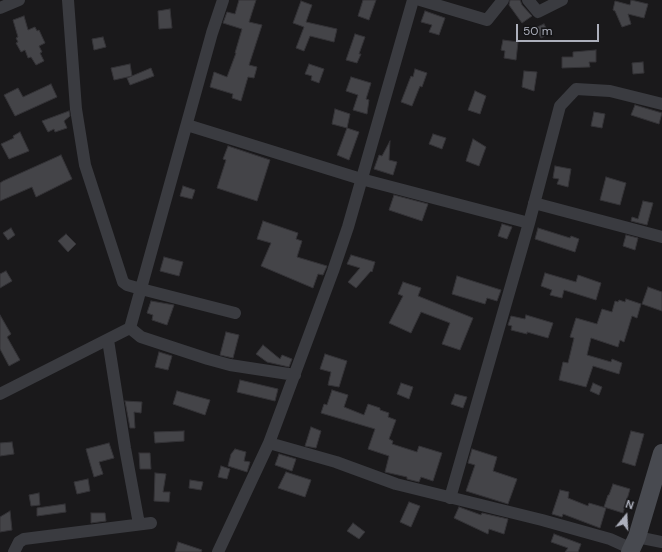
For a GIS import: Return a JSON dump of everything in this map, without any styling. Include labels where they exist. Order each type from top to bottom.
[{"type":"street","points":[[68,0],[76,109],[85,165],[123,282],[127,285],[141,289],[235,313]]},
{"type":"street","points":[[0,394],[130,328],[223,0]]},
{"type":"street","points":[[218,552],[269,443],[333,271],[348,227],[414,0]]},
{"type":"street","points":[[420,0],[487,20],[503,0]]},
{"type":"street","points":[[528,0],[538,12],[562,0]]},
{"type":"street","points":[[0,8],[15,1]]},
{"type":"street","points":[[450,498],[529,223],[560,106],[576,90],[610,91],[662,104]]},
{"type":"street","points":[[187,124],[361,179],[529,223]]},
{"type":"street","points":[[534,202],[662,237]]},
{"type":"street","points":[[130,328],[141,337],[230,365],[295,375]]},
{"type":"street","points":[[108,340],[139,524]]},
{"type":"street","points":[[269,443],[336,462],[396,484],[633,546],[662,542]]},
{"type":"street","points":[[633,546],[662,453]]},
{"type":"street","points":[[14,552],[19,542],[24,539],[151,523]]},
{"type":"building","points":[[239,0],[256,0],[249,22],[262,25],[249,65],[257,67],[254,78],[248,77],[241,101],[232,98],[233,94],[210,87],[214,72],[227,77],[236,53],[242,29],[223,23],[227,12],[235,14]]},
{"type":"building","points":[[363,0],[376,0],[369,20],[358,16]]},
{"type":"building","points":[[510,0],[520,0],[522,5],[532,16],[522,23],[509,5]]},
{"type":"building","points":[[631,0],[648,4],[644,18],[628,14],[631,24],[622,27],[615,11],[613,10],[615,1],[630,5]]},
{"type":"building","points":[[301,1],[312,5],[306,22],[337,29],[334,42],[310,36],[304,51],[296,48],[304,27],[293,23]]},
{"type":"building","points":[[170,9],[172,28],[159,29],[158,11]]},
{"type":"building","points":[[425,11],[445,18],[439,35],[429,32],[432,25],[421,22]]},
{"type":"building","points":[[24,16],[28,30],[35,27],[37,31],[39,30],[45,43],[39,46],[42,52],[40,53],[44,61],[36,65],[31,57],[28,58],[25,50],[21,52],[16,43],[18,42],[16,38],[18,37],[13,20]]},
{"type":"building","points":[[544,24],[549,34],[541,38],[535,28]]},
{"type":"building","points":[[355,34],[365,37],[357,63],[346,60]]},
{"type":"building","points":[[103,37],[106,47],[94,50],[92,39]]},
{"type":"building","points":[[503,40],[518,42],[516,60],[504,58],[505,51],[501,50]]},
{"type":"building","points":[[596,50],[596,62],[589,62],[590,67],[562,68],[562,57],[573,57],[573,52]]},
{"type":"building","points":[[643,62],[644,73],[633,74],[632,63]]},
{"type":"building","points":[[130,64],[132,76],[114,80],[111,68]]},
{"type":"building","points":[[309,64],[324,69],[319,83],[311,80],[312,76],[305,74]]},
{"type":"building","points":[[151,68],[154,76],[130,85],[127,78]]},
{"type":"building","points":[[415,69],[427,73],[422,87],[420,86],[412,106],[401,102],[411,76],[413,77]]},
{"type":"building","points":[[524,71],[537,72],[534,91],[522,87]]},
{"type":"building","points":[[351,77],[371,83],[366,99],[369,100],[367,114],[353,110],[358,95],[346,91]]},
{"type":"building","points":[[51,84],[57,97],[15,116],[4,95],[18,88],[23,97]]},
{"type":"building","points":[[475,91],[486,96],[480,114],[468,110]]},
{"type":"building","points":[[635,105],[662,113],[659,124],[631,115]]},
{"type":"building","points":[[335,109],[350,114],[347,128],[332,124]]},
{"type":"building","points":[[69,111],[70,116],[64,121],[67,128],[55,132],[54,129],[48,132],[42,121]]},
{"type":"building","points":[[594,112],[605,114],[602,128],[591,126]]},
{"type":"building","points":[[347,128],[359,132],[349,160],[337,155]]},
{"type":"building","points":[[20,132],[29,151],[9,159],[1,144],[14,138],[13,136]]},
{"type":"building","points":[[433,134],[446,138],[442,149],[429,144]]},
{"type":"building","points":[[473,139],[486,147],[479,166],[466,161]]},
{"type":"building","points":[[390,141],[389,160],[397,162],[393,175],[374,169],[379,155],[382,156]]},
{"type":"building","points":[[228,146],[270,160],[257,201],[217,188],[226,160],[223,159]]},
{"type":"building","points":[[61,155],[72,179],[36,197],[32,187],[0,201],[0,183]]},
{"type":"building","points":[[555,166],[571,169],[568,187],[557,184],[559,179],[553,178]]},
{"type":"building","points":[[606,177],[626,183],[620,205],[600,200]]},
{"type":"building","points":[[183,186],[195,190],[192,199],[180,196]]},
{"type":"building","points":[[394,195],[428,204],[422,221],[389,210]]},
{"type":"building","points":[[643,201],[653,203],[647,225],[631,221],[632,217],[638,219]]},
{"type":"building","points":[[263,221],[298,233],[296,239],[302,241],[297,257],[327,266],[323,275],[318,274],[313,288],[261,266],[271,243],[257,239]]},
{"type":"building","points":[[502,224],[512,227],[507,239],[498,236]]},
{"type":"building","points":[[11,228],[15,235],[8,240],[3,233]]},
{"type":"building","points":[[538,228],[570,238],[571,236],[579,239],[575,252],[535,239]]},
{"type":"building","points":[[66,234],[76,244],[68,252],[58,241]]},
{"type":"building","points":[[626,235],[638,238],[635,250],[623,246]]},
{"type":"building","points":[[351,255],[375,262],[372,272],[371,271],[356,288],[348,282],[360,268],[347,264]]},
{"type":"building","points":[[164,257],[183,262],[179,276],[160,271]]},
{"type":"building","points":[[6,271],[12,281],[0,288],[0,274]]},
{"type":"building","points":[[545,273],[576,282],[578,275],[601,283],[596,300],[564,290],[562,298],[550,295],[552,290],[541,286]]},
{"type":"building","points":[[457,276],[501,290],[497,301],[487,298],[485,304],[452,294]]},
{"type":"building","points":[[403,282],[421,288],[418,296],[473,318],[460,350],[442,344],[450,323],[421,312],[411,333],[389,323],[403,296],[398,294]]},
{"type":"building","points":[[648,287],[662,292],[662,311],[642,304]]},
{"type":"building","points":[[626,299],[641,304],[637,318],[632,316],[624,342],[620,340],[618,347],[591,338],[587,355],[611,362],[612,359],[622,363],[619,374],[593,366],[586,387],[559,380],[563,362],[568,363],[574,338],[570,337],[576,318],[597,324],[602,309],[612,312],[615,301],[618,302],[619,300],[625,302]]},
{"type":"building","points":[[151,301],[174,305],[167,325],[152,320],[153,315],[147,313]]},
{"type":"building","points":[[0,315],[11,334],[7,337],[20,360],[9,366],[0,349]]},
{"type":"building","points":[[526,315],[553,323],[548,338],[527,332],[527,334],[511,330],[512,326],[508,325],[511,316],[525,319]]},
{"type":"building","points":[[226,332],[239,335],[233,358],[220,355]]},
{"type":"building","points":[[263,345],[280,359],[282,355],[292,359],[289,367],[267,362],[256,354]]},
{"type":"building","points":[[159,352],[172,356],[168,370],[155,367]]},
{"type":"building","points":[[325,354],[347,361],[339,387],[328,385],[331,372],[320,369]]},
{"type":"building","points":[[240,380],[278,389],[275,401],[237,392]]},
{"type":"building","points":[[401,383],[413,387],[409,399],[397,394]]},
{"type":"building","points":[[593,383],[602,387],[599,395],[590,391]]},
{"type":"building","points":[[332,390],[348,395],[344,407],[364,415],[368,404],[389,413],[388,417],[396,420],[389,439],[393,441],[392,444],[417,452],[419,446],[442,453],[433,481],[421,477],[419,482],[407,479],[407,477],[385,472],[389,456],[368,449],[375,429],[321,413],[324,404],[327,405]]},
{"type":"building","points":[[177,391],[210,400],[205,415],[173,404]]},
{"type":"building","points":[[455,394],[467,397],[463,408],[451,404]]},
{"type":"building","points":[[125,401],[142,402],[141,413],[134,412],[135,428],[130,428]]},
{"type":"building","points":[[311,427],[321,431],[316,448],[305,446]]},
{"type":"building","points":[[184,431],[184,441],[155,443],[154,432]]},
{"type":"building","points":[[631,431],[644,434],[635,466],[622,462]]},
{"type":"building","points":[[12,442],[14,454],[0,456],[0,443]]},
{"type":"building","points":[[109,443],[114,458],[99,462],[103,474],[94,477],[86,449]]},
{"type":"building","points":[[235,449],[246,452],[244,461],[250,462],[247,472],[228,466],[231,454]]},
{"type":"building","points":[[472,449],[497,457],[493,471],[517,479],[508,504],[466,491],[475,465],[468,463]]},
{"type":"building","points":[[139,453],[150,453],[151,469],[140,469]]},
{"type":"building","points":[[279,454],[296,459],[292,471],[275,465]]},
{"type":"building","points":[[221,466],[230,469],[227,479],[218,477]]},
{"type":"building","points":[[286,472],[311,480],[305,497],[278,488]]},
{"type":"building","points":[[155,473],[166,474],[163,492],[170,492],[169,502],[154,501]]},
{"type":"building","points":[[88,479],[90,491],[77,494],[74,482]]},
{"type":"building","points":[[190,480],[203,482],[201,490],[189,488]]},
{"type":"building","points":[[613,484],[630,489],[623,513],[604,507]]},
{"type":"building","points":[[560,490],[569,492],[568,498],[588,506],[589,503],[606,508],[600,528],[563,514],[562,517],[552,514]]},
{"type":"building","points":[[39,493],[40,505],[31,506],[29,495]]},
{"type":"building","points":[[409,502],[420,506],[411,527],[400,522]]},
{"type":"building","points":[[65,504],[66,512],[37,516],[37,508]]},
{"type":"building","points":[[459,507],[481,515],[482,513],[508,519],[504,534],[489,529],[488,534],[454,518]]},
{"type":"building","points":[[10,511],[12,530],[0,532],[0,517]]},
{"type":"building","points":[[91,513],[105,513],[106,521],[91,523]]},
{"type":"building","points":[[353,523],[365,532],[359,539],[347,531]]},
{"type":"building","points":[[554,534],[581,544],[578,552],[565,552],[568,548],[551,542]]},
{"type":"building","points":[[178,542],[202,550],[201,552],[175,552]]}]
